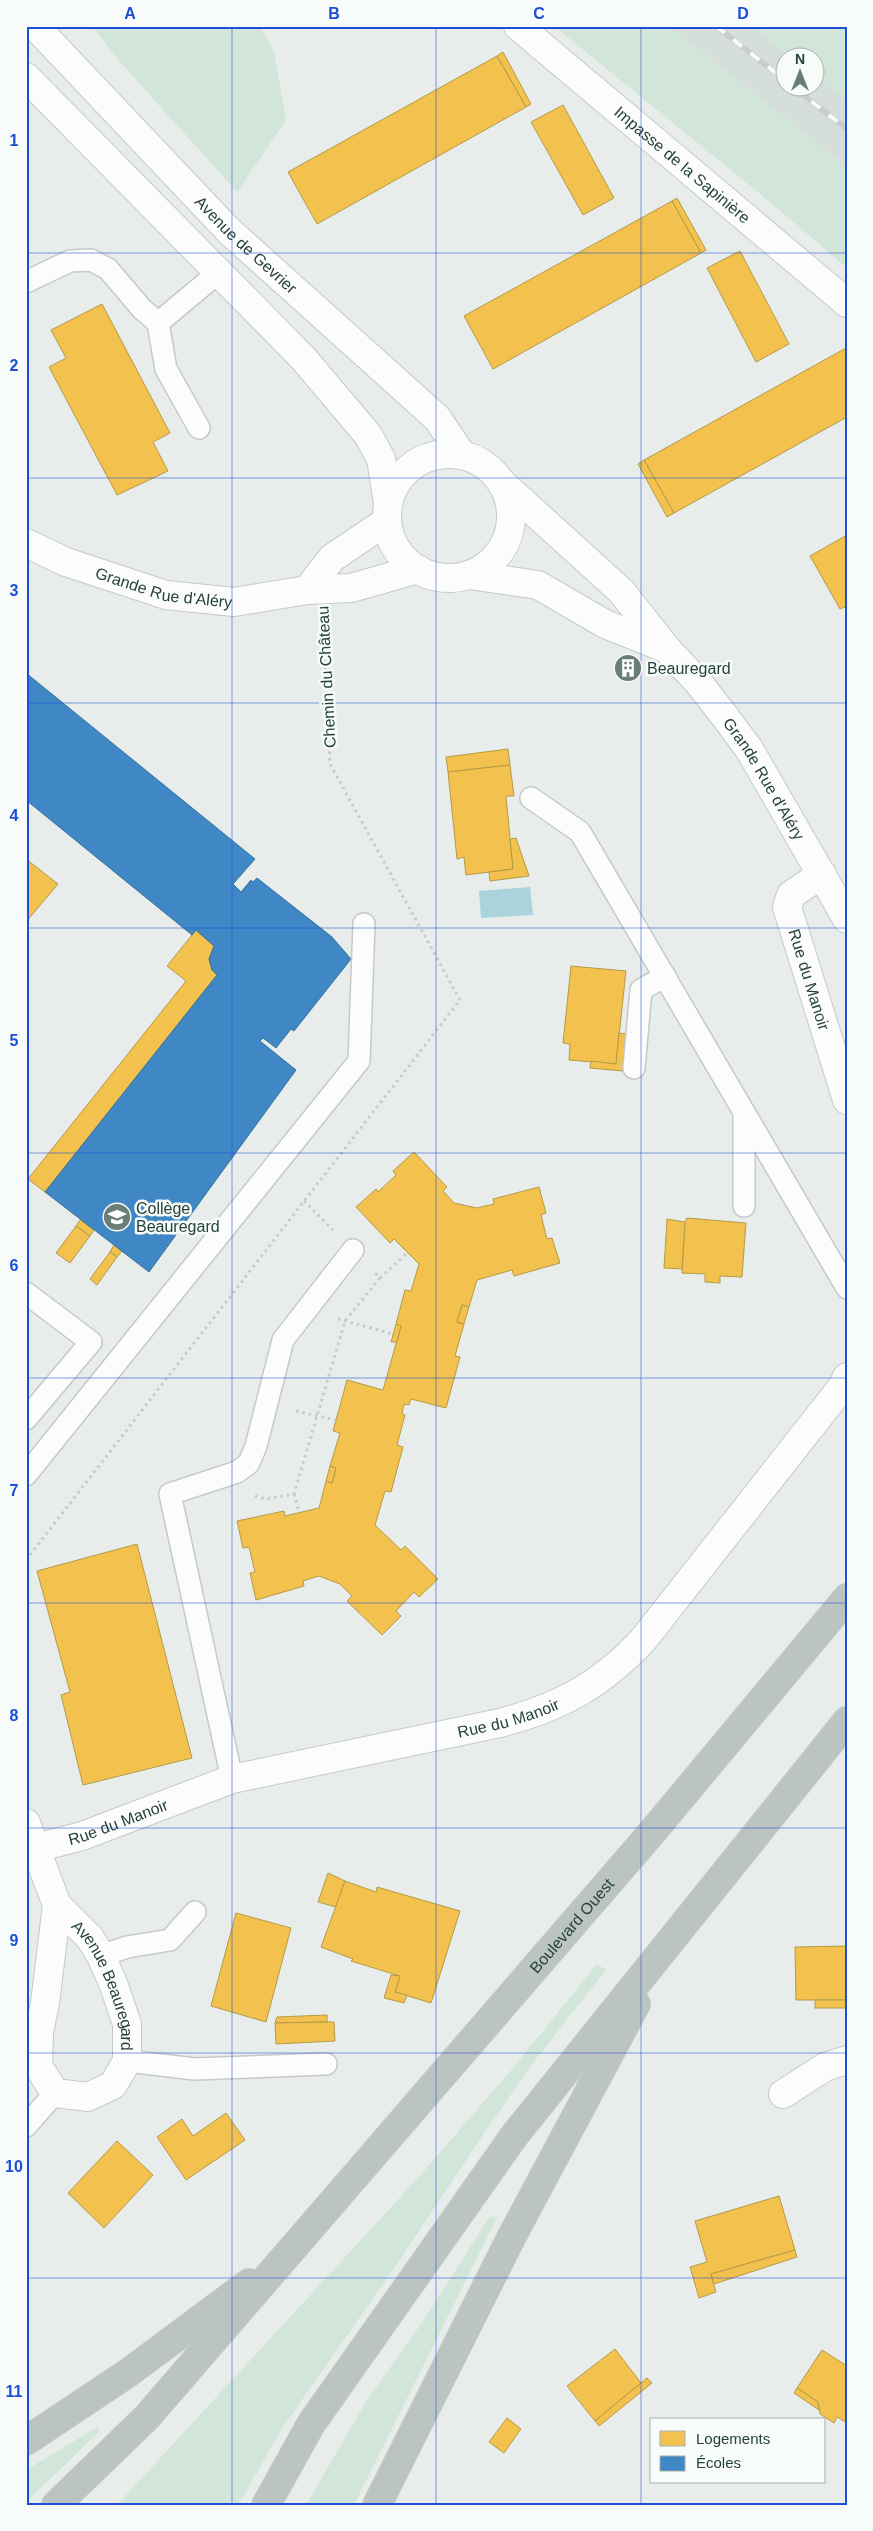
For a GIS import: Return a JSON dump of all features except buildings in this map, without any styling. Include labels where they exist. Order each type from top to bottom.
[{"type":"highway","name":"Boulevard Ouest","points":[[292,2250],[647,1838],[847,1598]]},
{"type":"highway","points":[[266,2505],[311,2424],[514,2136],[847,1721]]},
{"type":"highway","points":[[377,2505],[512,2236],[666,1947]]},
{"type":"highway","points":[[26,2441],[128,2373],[292,2250]]},
{"type":"highway","points":[[56,2505],[147,2417],[292,2250]]},
{"type":"street","name":"Avenue de Gevrier","points":[[36,26],[229,231],[437,418],[462,455]]},
{"type":"street","name":"Impasse de la Sapinière","points":[[518,26],[847,303]]},
{"type":"street","points":[[26,76],[303,358],[368,435],[381,459],[387,512],[392,540],[402,557],[418,570],[443,578],[469,575],[486,566],[499,554],[508,537],[512,519],[510,501],[503,484],[485,466],[462,455],[442,454],[424,459],[407,469],[395,484],[387,512],[332,558],[314,590]]},
{"type":"street","name":"Grande Rue d'Aléry","points":[[503,484],[563,541],[621,591],[667,649],[698,682],[748,749],[847,919]]},
{"type":"street","name":"Grande Rue d'Aléry","points":[[26,543],[66,562],[166,595],[234,602],[314,590],[351,588],[418,570]]},
{"type":"street","name":"Grande Rue d'Aléry","points":[[469,575],[538,585],[605,624],[667,649]]},
{"type":"street","name":"Rue du Manoir","points":[[822,874],[791,894],[787,906],[847,1100]]},
{"type":"street","name":"Rue du Manoir","points":[[31,1836],[82,1836],[232,1779],[500,1723],[538,1713],[570,1699],[597,1682],[622,1662],[662,1617],[842,1387],[847,1377]]},
{"type":"street","name":"Avenue Beauregard","points":[[31,1836],[57,1905],[90,1938],[101,1956],[113,1982],[127,2024],[127,2061],[112,2085],[88,2097],[54,2093],[38,2066],[38,2041],[57,1905]]},
{"type":"street","points":[[783,2094],[825,2067],[847,2060]]},
{"type":"lane","points":[[26,282],[70,261],[91,260],[108,269],[142,309],[158,322],[166,369],[199,428]]},
{"type":"lane","points":[[158,322],[219,272]]},
{"type":"lane","points":[[531,798],[580,832],[847,1288]]},
{"type":"lane","points":[[26,1475],[359,1062],[364,924]]},
{"type":"lane","points":[[634,1068],[641,990],[664,976]]},
{"type":"lane","points":[[744,1112],[744,1206]]},
{"type":"lane","points":[[232,1779],[170,1494],[238,1472],[249,1463],[256,1446],[283,1340],[353,1250]]},
{"type":"lane","points":[[26,1292],[91,1342],[26,1420]]},
{"type":"lane","points":[[101,1956],[127,1947],[170,1940],[195,1912]]},
{"type":"lane","points":[[127,2061],[195,2069],[326,2064]]},
{"type":"lane","points":[[26,2126],[54,2093]]},
{"type":"path","name":"Chemin du Château","points":[[314,590],[330,764]]},
{"type":"path","points":[[304,1201],[380,1278]]},
{"type":"path","points":[[300,1512],[294,1494],[345,1321],[380,1278],[408,1252]]},
{"type":"path","points":[[306,1310],[393,1334]]},
{"type":"path","points":[[266,1404],[336,1420]]},
{"type":"path","points":[[206,1482],[266,1499],[294,1494]]},
{"type":"shaded area","points":[[668,26],[751,26],[779,48],[776,48],[776,98],[826,98],[826,84],[847,101],[847,167]]},
{"type":"green space","points":[[92,26],[260,26],[274,51],[286,120],[237,192],[120,62]]},
{"type":"green space","points":[[554,26],[668,26],[847,167],[847,268],[771,203]]},
{"type":"green space","points":[[751,26],[847,26],[847,101],[826,84],[826,48],[779,48]]},
{"type":"green space","points":[[597,1964],[606,1970],[532,2064],[485,2132],[393,2270],[283,2427],[238,2505],[117,2505],[417,2179],[513,2068]]},
{"type":"green space","points":[[490,2216],[497,2218],[354,2505],[306,2505],[367,2400],[424,2320]]},
{"type":"green space","points":[[99,2426],[99,2432],[26,2502],[26,2470]]},
{"type":"water","points":[[530,887],[533,915],[481,918],[479,891]]},
{"type":"railway","points":[[716,26],[776,73]]},
{"type":"railway","points":[[807,98],[847,129]]},
{"type":"place","name":"Beauregard","points":[[628,668]]},
{"type":"place","name":"Collège Beauregard","points":[[117,1217]]}]
